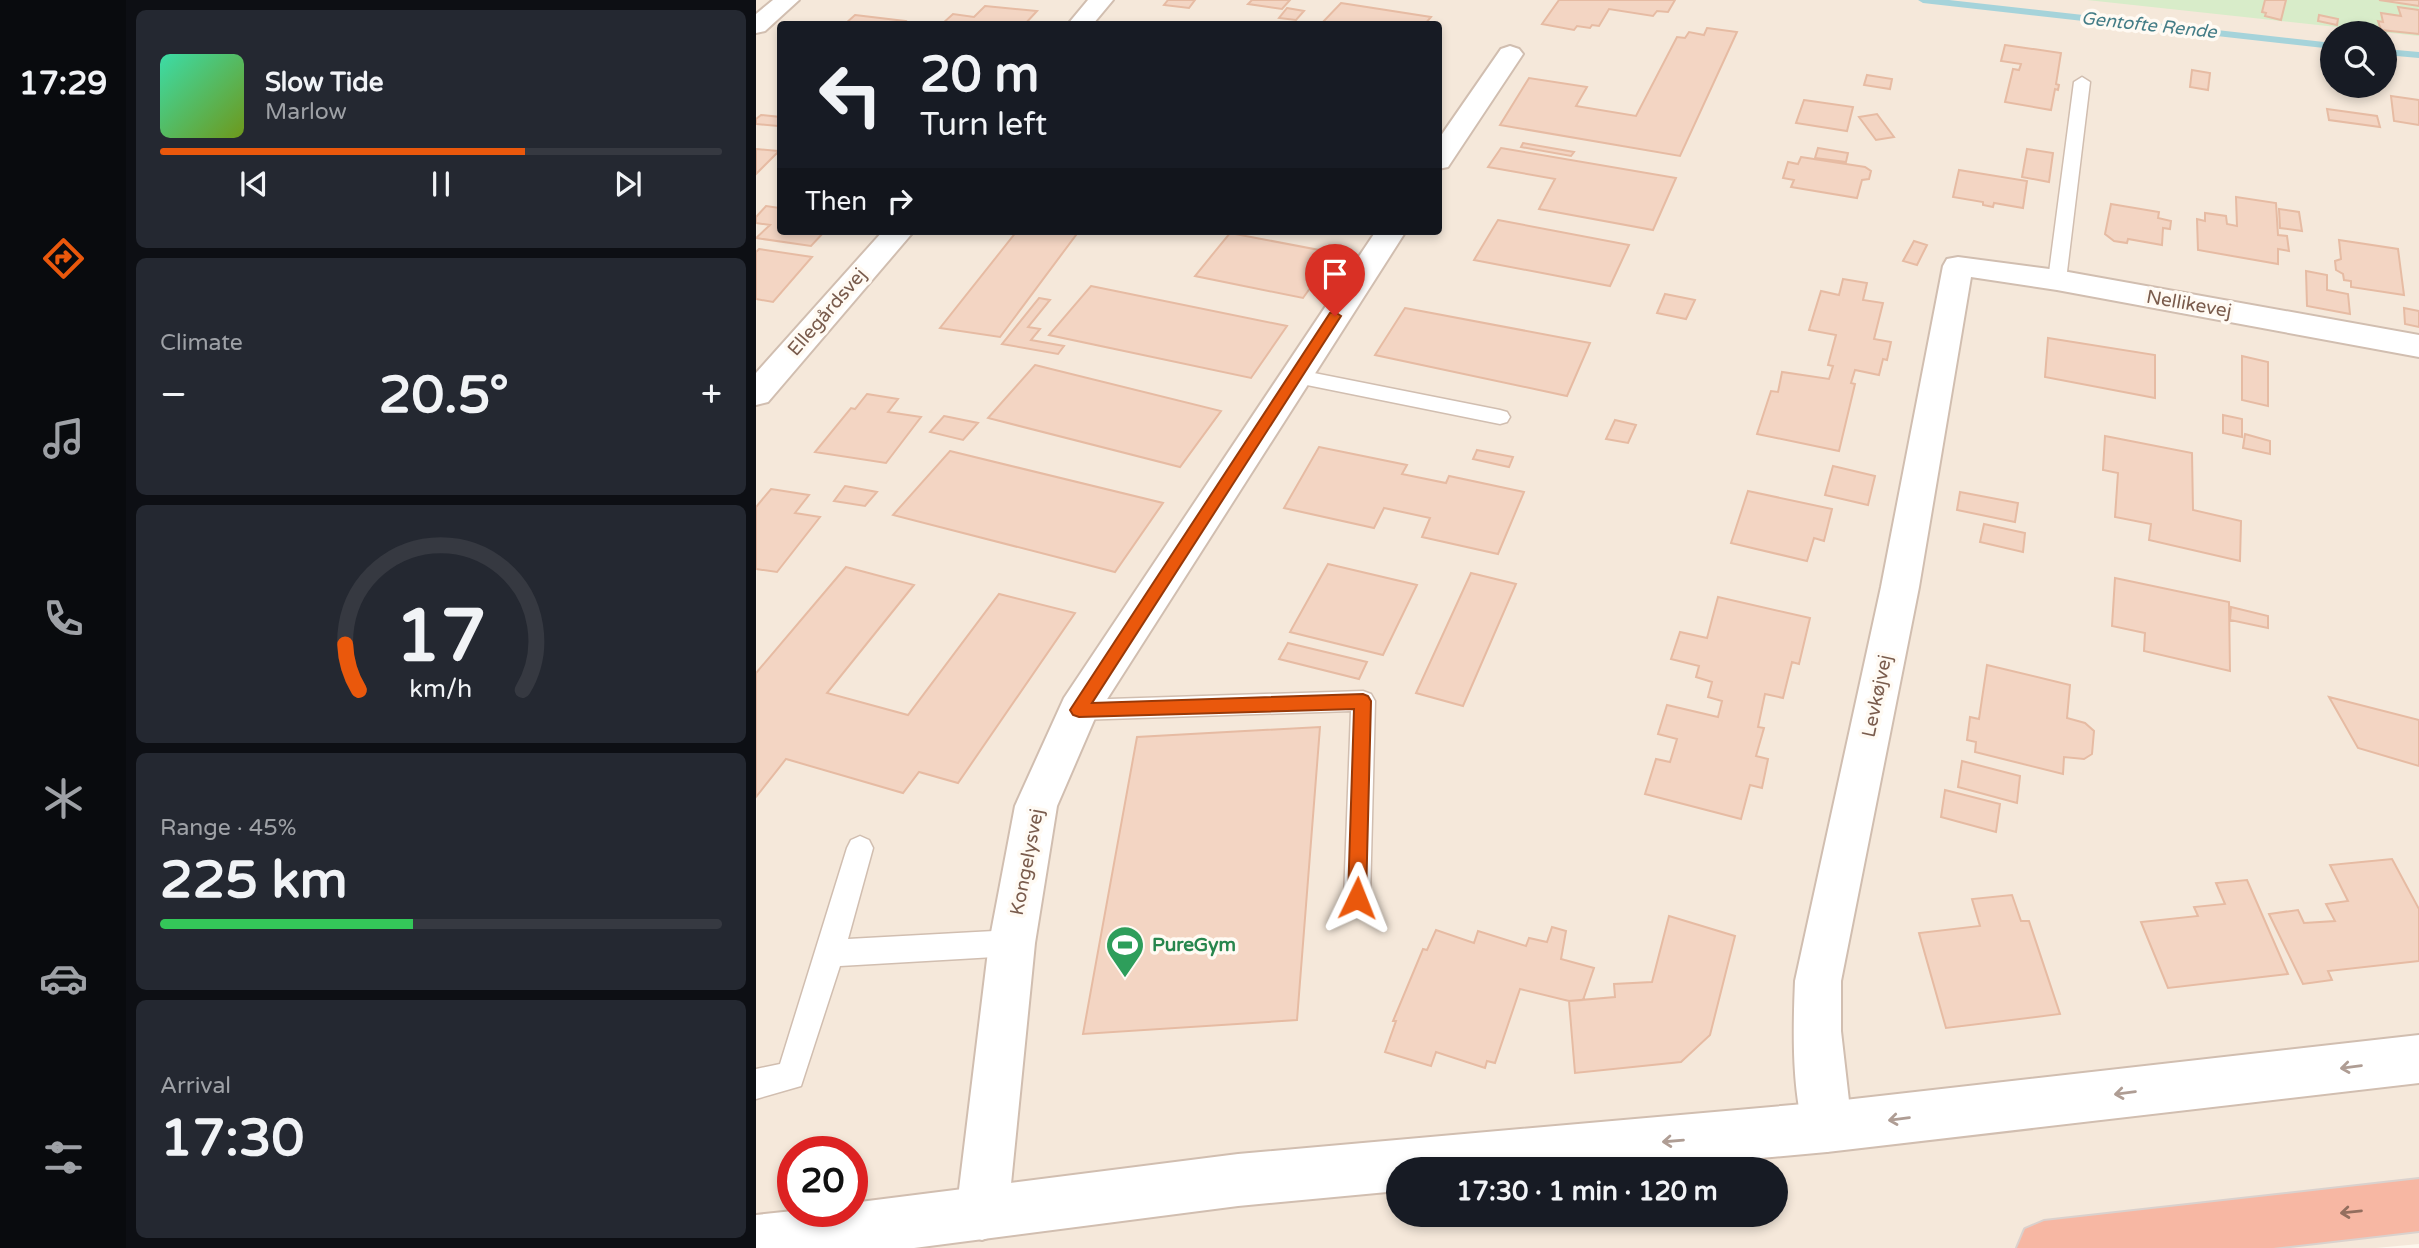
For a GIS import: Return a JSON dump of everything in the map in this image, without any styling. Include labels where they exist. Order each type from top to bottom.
[{"type":"highway","points":[[2044,1248],[2419,1205]]},
{"type":"street","points":[[756,26],[787,0]]},
{"type":"street","points":[[1082,21],[1095,1]]},
{"type":"street","points":[[1442,155],[1510,54]]},
{"type":"street","name":"Ellegårdsvej","points":[[756,394],[895,235]]},
{"type":"street","name":"Kongelysvej","points":[[980,1231],[1012,943],[1036,806],[1079,710],[1388,235]]},
{"type":"street","name":"Nellikevej","points":[[1958,266],[2057,280],[2419,346]]},
{"type":"street","name":"Levkøjvej","points":[[1827,1127],[1817,1031],[1818,981],[1900,587],[1958,266]]},
{"type":"street","points":[[756,1242],[980,1231],[1238,1180],[1827,1127],[2419,1059]]},
{"type":"lane","points":[[2057,280],[2082,82]]},
{"type":"lane","points":[[1294,376],[1500,417]]},
{"type":"lane","points":[[1079,710],[1363,701],[1357,898]]},
{"type":"lane","points":[[756,1084],[791,1076],[860,848]]},
{"type":"lane","points":[[830,953],[1012,943]]},
{"type":"shaded area","points":[[756,0],[2419,0],[2419,1244],[2376,1248],[756,1248]]},
{"type":"green space","points":[[2087,0],[2419,0],[2419,36],[2397,34],[2397,21],[2320,21],[2320,25]]},
{"type":"building","points":[[1168,0],[1195,0],[1189,8],[1164,5]]},
{"type":"building","points":[[1252,0],[1290,0],[1282,9],[1248,4]]},
{"type":"building","points":[[1559,0],[1675,0],[1668,12],[1657,11],[1653,16],[1609,9],[1599,26],[1577,26],[1574,30],[1542,24]]},
{"type":"building","points":[[2265,0],[2286,0],[2281,20],[2265,16],[2266,13],[2262,12]]},
{"type":"building","points":[[2379,0],[2419,0],[2419,6]]},
{"type":"building","points":[[1341,3],[1431,17],[1428,21],[1324,21]]},
{"type":"building","points":[[985,6],[1037,11],[1028,21],[945,21],[953,14],[974,17]]},
{"type":"building","points":[[2398,7],[2419,10],[2419,34],[2397,32],[2397,21],[2383,21],[2381,13],[2401,16]]},
{"type":"building","points":[[1287,8],[1304,11],[1296,20],[1279,18]]},
{"type":"building","points":[[855,15],[905,21],[848,21]]},
{"type":"building","points":[[2319,15],[2338,19],[2338,21],[2318,21]]},
{"type":"building","points":[[1707,28],[1737,32],[1680,156],[1500,125],[1529,78],[1587,87],[1576,106],[1636,116],[1677,37],[1685,38],[1689,32],[1704,35]]},
{"type":"building","points":[[2005,45],[2061,53],[2056,84],[2059,85],[2058,90],[2055,89],[2051,110],[2005,102],[2013,69],[2019,70],[2021,64],[2001,61]]},
{"type":"building","points":[[2192,70],[2210,73],[2208,90],[2190,87]]},
{"type":"building","points":[[1867,75],[1892,79],[1890,89],[1864,85]]},
{"type":"building","points":[[2391,98],[2419,100],[2419,125],[2394,121]]},
{"type":"building","points":[[1804,100],[1853,107],[1847,131],[1796,123]]},
{"type":"building","points":[[2327,109],[2377,116],[2380,127],[2329,120]]},
{"type":"building","points":[[1877,114],[1894,137],[1876,140],[1859,117]]},
{"type":"building","points":[[761,115],[777,117],[777,126],[756,124],[756,119]]},
{"type":"building","points":[[1523,143],[1574,152],[1571,156],[1521,147]]},
{"type":"building","points":[[1501,148],[1676,178],[1653,230],[1539,209],[1555,179],[1488,167]]},
{"type":"building","points":[[1818,148],[1848,153],[1846,162],[1815,158]]},
{"type":"building","points":[[756,149],[777,151],[777,153],[756,174]]},
{"type":"building","points":[[2027,149],[2053,153],[2049,182],[2022,177]]},
{"type":"building","points":[[1801,157],[1865,167],[1871,171],[1869,179],[1862,180],[1857,198],[1791,187],[1794,180],[1783,178],[1788,162],[1798,164]]},
{"type":"building","points":[[1959,170],[2027,181],[2023,208],[1994,203],[1993,207],[1983,205],[1983,202],[1953,197]]},
{"type":"building","points":[[2236,197],[2276,203],[2278,235],[2287,236],[2289,251],[2278,249],[2278,264],[2198,250],[2197,219],[2205,221],[2205,213],[2226,216],[2227,224],[2237,226]]},
{"type":"building","points":[[2111,204],[2159,212],[2158,218],[2171,221],[2170,229],[2163,228],[2162,245],[2128,239],[2127,243],[2114,241],[2105,234]]},
{"type":"building","points":[[766,206],[777,208],[777,235],[821,235],[811,246],[756,238],[770,225],[756,223],[756,217]]},
{"type":"building","points":[[2279,209],[2299,212],[2302,231],[2280,228]]},
{"type":"building","points":[[1498,220],[1629,245],[1610,286],[1474,260]]},
{"type":"building","points":[[1014,235],[1076,235],[1000,337],[940,328]]},
{"type":"building","points":[[1228,235],[1335,253],[1303,298],[1195,276]]},
{"type":"building","points":[[2339,240],[2398,249],[2404,295],[2351,287],[2351,281],[2344,280],[2343,274],[2336,270],[2335,261],[2341,259]]},
{"type":"building","points":[[1914,241],[1927,245],[1917,265],[1903,261]]},
{"type":"building","points":[[759,249],[812,257],[773,302],[756,299],[756,252]]},
{"type":"building","points":[[2306,271],[2327,275],[2327,290],[2348,294],[2350,314],[2307,306]]},
{"type":"building","points":[[1843,279],[1867,283],[1863,300],[1883,303],[1874,339],[1891,342],[1887,360],[1883,359],[1879,375],[1855,370],[1851,383],[1855,384],[1839,451],[1757,434],[1771,391],[1778,392],[1782,372],[1829,379],[1833,366],[1828,365],[1836,335],[1809,330],[1821,291],[1839,295]]},
{"type":"building","points":[[1091,286],[1287,326],[1251,378],[1049,335]]},
{"type":"building","points":[[1665,294],[1695,300],[1686,319],[1657,313]]},
{"type":"building","points":[[1039,298],[1050,300],[1028,327],[1040,329],[1031,340],[1064,346],[1058,354],[1002,344]]},
{"type":"building","points":[[1405,308],[1590,343],[1567,396],[1375,355]]},
{"type":"building","points":[[2404,308],[2419,311],[2419,327],[2405,324]]},
{"type":"building","points":[[2048,338],[2155,355],[2155,398],[2045,377]]},
{"type":"building","points":[[2242,356],[2268,362],[2268,406],[2242,400]]},
{"type":"building","points":[[1035,365],[1221,411],[1180,467],[988,418]]},
{"type":"building","points":[[867,394],[898,399],[888,412],[921,417],[886,463],[815,452],[851,408],[855,409]]},
{"type":"building","points":[[2223,415],[2242,419],[2242,437],[2223,433]]},
{"type":"building","points":[[944,416],[978,423],[963,440],[930,432]]},
{"type":"building","points":[[1615,420],[1636,425],[1628,443],[1606,439]]},
{"type":"building","points":[[2245,434],[2270,441],[2270,454],[2243,448]]},
{"type":"building","points":[[2105,436],[2192,453],[2193,510],[2241,521],[2240,561],[2149,540],[2151,524],[2115,517],[2118,473],[2103,470]]},
{"type":"building","points":[[1319,447],[1407,465],[1402,474],[1446,483],[1449,476],[1524,492],[1498,554],[1422,537],[1430,518],[1384,508],[1374,528],[1284,508]]},
{"type":"building","points":[[1477,450],[1513,457],[1509,467],[1473,459]]},
{"type":"building","points":[[950,451],[1163,503],[1115,572],[893,515]]},
{"type":"building","points":[[1833,466],[1875,476],[1868,505],[1825,495]]},
{"type":"building","points":[[845,486],[877,492],[865,506],[834,501]]},
{"type":"building","points":[[771,489],[809,495],[795,513],[820,517],[777,572],[756,569],[756,507]]},
{"type":"building","points":[[1748,491],[1832,509],[1824,541],[1814,538],[1807,561],[1731,543]]},
{"type":"building","points":[[1960,492],[2018,503],[2015,522],[1957,510]]},
{"type":"building","points":[[1984,524],[2025,533],[2023,552],[1980,542]]},
{"type":"building","points":[[1328,564],[1417,585],[1383,655],[1290,632]]},
{"type":"building","points":[[846,567],[914,585],[827,693],[908,715],[999,594],[1075,613],[958,783],[919,772],[903,793],[786,759],[756,797],[756,673]]},
{"type":"building","points":[[1471,573],[1516,584],[1463,706],[1416,693]]},
{"type":"building","points":[[2115,578],[2229,602],[2230,671],[2144,651],[2145,633],[2112,626]]},
{"type":"building","points":[[1718,597],[1810,618],[1799,664],[1792,662],[1783,698],[1765,694],[1758,727],[1764,728],[1756,756],[1768,759],[1762,788],[1750,785],[1741,819],[1645,794],[1656,759],[1670,762],[1677,739],[1658,734],[1667,705],[1718,717],[1722,701],[1708,697],[1712,682],[1696,677],[1699,666],[1671,659],[1680,632],[1707,638]]},
{"type":"building","points":[[2231,607],[2268,616],[2268,628],[2230,620]]},
{"type":"building","points":[[1288,643],[1367,662],[1359,679],[1279,659]]},
{"type":"building","points":[[1987,665],[2070,685],[2067,718],[2085,723],[2094,731],[2092,754],[2084,759],[2064,757],[2063,774],[1975,752],[1976,742],[1967,740],[1970,717],[1979,719]]},
{"type":"building","points":[[2329,697],[2419,720],[2419,766],[2358,748]]},
{"type":"building","points":[[1320,727],[1297,1020],[1083,1034],[1137,737]]},
{"type":"building","points":[[1962,761],[2020,776],[2017,803],[1958,787]]},
{"type":"building","points":[[1945,790],[2000,804],[1996,832],[1941,817]]},
{"type":"building","points":[[2392,859],[2419,909],[2419,961],[2328,971],[2332,980],[2303,984],[2269,914],[2298,910],[2304,923],[2335,921],[2326,904],[2348,901],[2330,865]]},
{"type":"building","points":[[2247,880],[2288,974],[2168,988],[2141,922],[2198,916],[2194,907],[2225,904],[2216,883]]},
{"type":"building","points":[[2012,895],[2021,921],[2029,921],[2060,1014],[1946,1028],[1919,933],[1980,926],[1972,899]]},
{"type":"building","points":[[1669,916],[1735,936],[1710,1035],[1681,1062],[1575,1073],[1569,1001],[1615,997],[1614,984],[1652,982]]},
{"type":"building","points":[[1552,927],[1566,931],[1561,959],[1594,968],[1583,1000],[1569,1001],[1520,989],[1495,1063],[1487,1061],[1485,1068],[1436,1052],[1431,1066],[1385,1052],[1396,1021],[1393,1021],[1423,949],[1427,950],[1436,930],[1474,943],[1478,931],[1526,946],[1529,938],[1547,942]]},
{"type":"waterway","name":"Gentofte Rende","points":[[1923,0],[2320,45]]},
{"type":"waterway","name":"Gentofte Rende","points":[[2397,53],[2419,55]]},
{"type":"place","name":"PureGym","points":[[1125,979]]},
{"type":"route","points":[[1335,316],[1079,710],[1363,701],[1357,898]]}]
